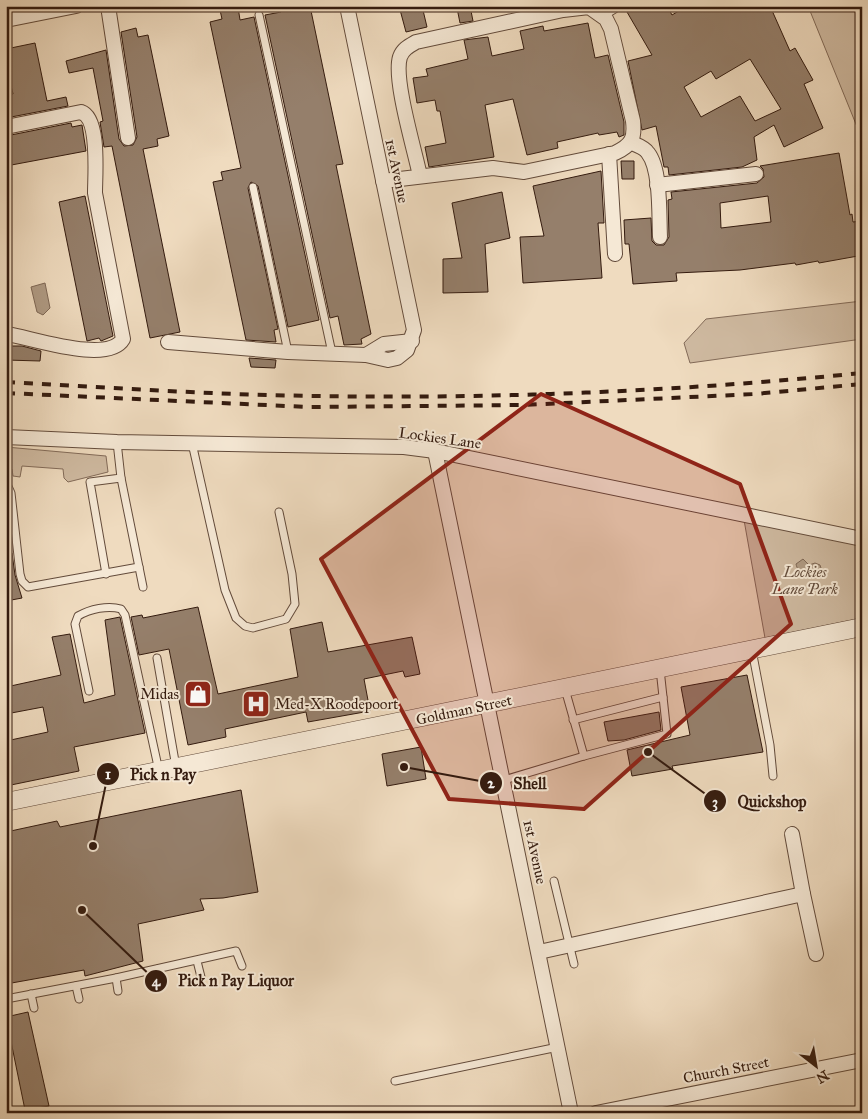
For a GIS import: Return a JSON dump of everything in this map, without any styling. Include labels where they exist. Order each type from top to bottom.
[{"type":"street","points":[[6,20],[76,6]]},
{"type":"street","points":[[108,6],[128,138]]},
{"type":"street","name":"1st Avenue","points":[[332,354],[366,355],[384,344],[412,342],[414,330],[347,6]]},
{"type":"street","points":[[600,14],[613,6]]},
{"type":"street","points":[[383,181],[493,168],[524,172],[610,154],[626,148],[632,143],[635,135],[633,120],[611,30],[600,14],[589,7],[563,10],[416,42],[402,51],[399,60],[400,83],[420,176]]},
{"type":"street","points":[[6,127],[81,112],[88,117],[93,130],[96,170],[95,192],[122,339],[116,346],[99,350],[75,349],[6,334]]},
{"type":"street","points":[[632,143],[649,153],[652,160],[657,185],[660,237]]},
{"type":"street","points":[[610,154],[616,254]]},
{"type":"street","points":[[657,185],[756,174]]},
{"type":"street","points":[[168,342],[332,354]]},
{"type":"street","name":"Lockies Lane","points":[[6,437],[117,442],[404,447],[435,451],[862,539]]},
{"type":"street","name":"1st Avenue","points":[[435,451],[559,1047],[571,1113]]},
{"type":"street","name":"Goldman Street","points":[[6,802],[488,705],[862,627]]},
{"type":"street","points":[[792,834],[816,954]]},
{"type":"street","points":[[539,952],[803,894]]},
{"type":"street","name":"Church Street","points":[[596,1113],[862,1060]]},
{"type":"lane","points":[[259,15],[332,354]]},
{"type":"lane","points":[[253,187],[288,352]]},
{"type":"lane","points":[[117,442],[121,478],[143,587]]},
{"type":"lane","points":[[192,443],[225,590],[236,618],[245,626],[253,628],[286,619],[295,604],[292,574],[279,512]]},
{"type":"lane","points":[[106,574],[90,482],[121,478]]},
{"type":"lane","points":[[6,482],[11,493],[20,574],[22,581],[28,587],[139,567]]},
{"type":"lane","points":[[89,691],[75,624],[78,616],[86,612],[114,607],[121,609],[125,615],[168,770]]},
{"type":"lane","points":[[752,650],[770,745],[773,776]]},
{"type":"lane","points":[[157,658],[168,770]]},
{"type":"lane","points":[[504,780],[667,734],[660,669]]},
{"type":"lane","points":[[564,689],[584,756]]},
{"type":"lane","points":[[573,720],[664,696]]},
{"type":"lane","points":[[554,880],[574,964]]},
{"type":"lane","points":[[6,999],[116,978],[236,951],[242,966]]},
{"type":"lane","points":[[197,960],[201,977]]},
{"type":"lane","points":[[158,969],[162,982]]},
{"type":"lane","points":[[116,978],[118,991]]},
{"type":"lane","points":[[76,986],[79,1000]]},
{"type":"lane","points":[[30,994],[34,1008]]},
{"type":"lane","points":[[395,1081],[559,1047]]},
{"type":"highlighted area","points":[[541,394],[740,484],[791,624],[584,809],[449,799],[321,559]]},
{"type":"green space","points":[[808,6],[862,6],[862,139]]},
{"type":"green space","points":[[862,301],[862,339],[690,363],[684,343],[706,319]]},
{"type":"green space","points":[[6,447],[106,456],[108,472],[68,482],[64,478],[63,469],[22,466],[20,477],[13,476],[12,469],[6,465]]},
{"type":"green space","name":"Lockies Lane Park","points":[[744,520],[862,544],[862,618],[765,638]]},
{"type":"shaded area","points":[[45,283],[50,308],[43,315],[37,312],[31,287]]},
{"type":"shaded area","points":[[803,559],[809,565],[815,563],[820,565],[822,571],[818,577],[807,577],[799,571],[796,564]]},
{"type":"building","points":[[280,6],[310,6],[343,164],[336,165],[371,334],[361,339],[362,344],[344,345],[338,316],[330,318],[265,15],[281,12]]},
{"type":"building","points":[[399,6],[422,6],[427,27],[406,32]]},
{"type":"building","points":[[470,6],[473,21],[460,23],[457,8]]},
{"type":"building","points":[[637,6],[667,6],[672,15],[687,6],[770,6],[790,51],[795,48],[813,80],[804,84],[823,128],[784,147],[774,125],[754,137],[757,160],[742,167],[669,175],[668,167],[664,167],[656,126],[642,130],[628,61],[652,55],[627,12]],"holes":[[[750,59],[781,109],[755,121],[740,96],[701,117],[684,87],[711,71],[716,79]]]},
{"type":"building","points":[[238,7],[240,20],[254,17],[319,320],[288,327],[258,186],[251,182],[248,188],[278,329],[274,330],[276,342],[246,340],[213,182],[223,180],[221,172],[241,168],[210,22],[222,19],[220,10]]},
{"type":"building","points":[[588,23],[595,58],[608,55],[624,122],[624,135],[619,137],[617,132],[599,135],[598,133],[557,142],[558,148],[527,155],[513,99],[485,105],[494,157],[429,167],[425,147],[446,143],[440,111],[437,111],[435,100],[417,103],[413,78],[428,76],[426,69],[468,59],[464,40],[488,37],[492,56],[524,49],[520,31],[543,26],[544,31]]},
{"type":"building","points":[[136,28],[138,37],[148,35],[169,136],[157,139],[158,146],[143,149],[180,332],[150,338],[112,146],[104,147],[100,122],[103,121],[93,68],[69,73],[66,61],[106,50],[119,139],[124,146],[133,145],[137,137],[121,32]]},
{"type":"building","points":[[35,43],[47,101],[66,97],[68,106],[6,118],[6,95],[13,94],[6,64],[6,49]]},
{"type":"building","points":[[71,123],[72,127],[82,125],[86,151],[6,166],[6,136]]},
{"type":"building","points":[[839,153],[850,215],[852,214],[853,222],[862,221],[862,251],[857,252],[858,256],[819,263],[818,261],[740,270],[676,273],[677,281],[633,284],[629,244],[625,244],[624,220],[651,218],[652,241],[656,245],[664,245],[669,237],[668,200],[672,199],[671,192],[757,183],[764,177],[763,169],[760,166]],"holes":[[[768,196],[771,222],[721,228],[720,203]]]},
{"type":"building","points":[[621,161],[634,161],[634,179],[622,179]]},
{"type":"building","points":[[601,171],[604,223],[598,223],[602,278],[523,283],[520,237],[544,236],[533,186]]},
{"type":"building","points":[[502,192],[510,238],[485,244],[488,292],[443,293],[443,259],[462,258],[452,203]]},
{"type":"building","points":[[85,196],[113,336],[101,341],[99,338],[87,341],[59,202]]},
{"type":"building","points":[[6,346],[22,346],[41,351],[40,361],[6,360]]},
{"type":"building","points":[[249,358],[276,360],[275,368],[251,367]]},
{"type":"building","points":[[12,553],[15,575],[22,598],[6,601],[6,554]]},
{"type":"building","points":[[198,607],[218,694],[298,677],[290,629],[322,622],[328,652],[412,637],[420,674],[405,677],[403,671],[364,679],[370,711],[308,722],[306,712],[225,729],[226,737],[188,745],[169,649],[139,655],[131,617],[142,615],[143,618]]},
{"type":"building","points":[[120,617],[145,733],[74,747],[79,771],[6,786],[6,741],[48,732],[43,707],[6,714],[6,687],[61,675],[52,637],[70,634],[84,703],[115,695],[105,620]]},
{"type":"building","points":[[747,675],[763,752],[672,766],[673,769],[632,776],[627,750],[690,735],[681,687]]},
{"type":"building","points":[[659,712],[661,730],[624,740],[608,741],[604,722]]},
{"type":"building","points":[[421,747],[426,779],[387,786],[382,754]]},
{"type":"building","points":[[241,790],[258,892],[223,898],[200,899],[204,910],[138,924],[143,961],[85,976],[84,970],[6,984],[6,832],[57,821],[60,827]]},
{"type":"building","points":[[28,1012],[49,1106],[25,1110],[6,1017]]},
{"type":"railway","points":[[6,382],[234,394],[391,397],[627,391],[862,373]]},
{"type":"railway","points":[[6,393],[308,407],[523,405],[755,394],[862,384]]},
{"type":"place","name":"Midas","points":[[198,694]]},
{"type":"place","name":"Med-X Roodepoort","points":[[256,704]]},
{"type":"place","name":"Quickshop","points":[[648,752]]},
{"type":"place","name":"Shell","points":[[404,767]]},
{"type":"place","name":"Pick n Pay","points":[[93,846]]},
{"type":"place","name":"Pick n Pay Liquor","points":[[82,910]]}]
